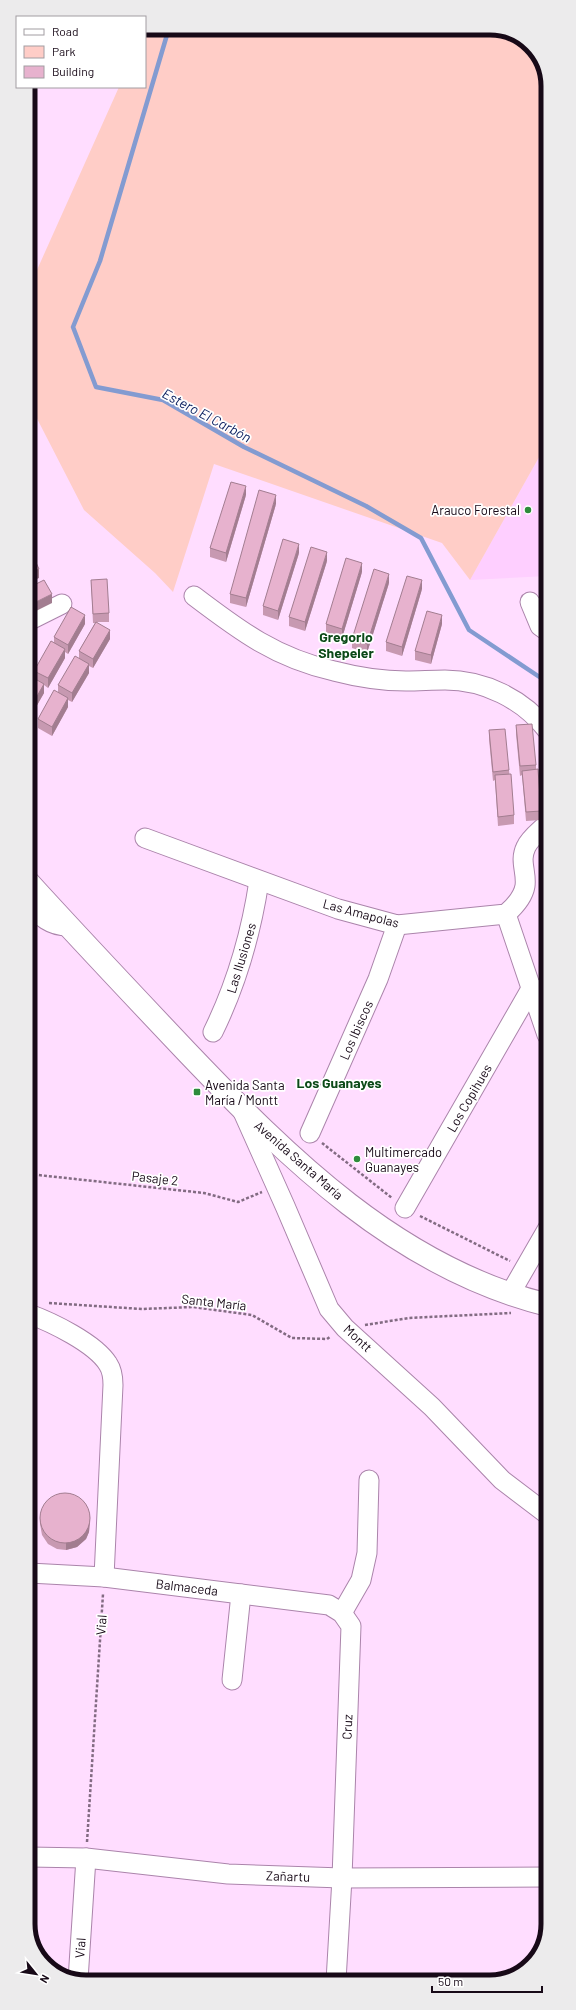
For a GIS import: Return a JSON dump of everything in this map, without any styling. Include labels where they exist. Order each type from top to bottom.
[{"type":"main road","name":"Avenida Santa María","points":[[35,891],[241,1109],[294,1160],[382,1230],[427,1258],[454,1272],[510,1294],[541,1303]]},
{"type":"street","points":[[194,596],[240,632],[297,660],[333,671],[364,677],[406,681],[445,680],[479,685],[496,691],[522,706],[541,724]]},
{"type":"street","points":[[530,602],[541,627]]},
{"type":"street","points":[[35,618],[62,604]]},
{"type":"street","points":[[541,830],[525,847],[522,866],[525,886],[516,904],[506,914],[541,1016]]},
{"type":"street","name":"Las Amapolas","points":[[145,838],[338,909],[397,925],[506,914]]},
{"type":"street","name":"Las Ilusiones","points":[[213,1032],[232,991],[242,962],[255,911],[259,880]]},
{"type":"street","points":[[35,911],[47,922],[60,926],[68,926]]},
{"type":"street","name":"Los Ibiscos","points":[[310,1133],[378,979],[397,925]]},
{"type":"street","name":"Los Copihues","points":[[405,1208],[532,987]]},
{"type":"street","name":"Montt","points":[[241,1109],[329,1308],[345,1328],[432,1407],[502,1480],[541,1510]]},
{"type":"street","points":[[510,1294],[541,1240]]},
{"type":"street","points":[[36,1309],[54,1324],[104,1359],[111,1371],[113,1385],[104,1577]]},
{"type":"street","points":[[342,1613],[361,1580],[367,1553],[369,1480]]},
{"type":"street","name":"Balmaceda","points":[[35,1573],[104,1577],[329,1604],[342,1613]]},
{"type":"street","points":[[232,1680],[241,1594]]},
{"type":"street","name":"Cruz","points":[[336,1975],[342,1878],[351,1626],[342,1613]]},
{"type":"street","name":"Zañartu","points":[[35,1857],[86,1858],[228,1874],[342,1878],[541,1877]]},
{"type":"street","name":"Vial","points":[[78,1974],[86,1858]]},
{"type":"path","name":"Pasaje 2","points":[[35,1175],[204,1193],[238,1202],[276,1186]]},
{"type":"path","name":"Santa María","points":[[36,1309],[193,1307],[252,1316],[292,1338],[327,1339],[345,1328],[409,1318],[513,1313],[510,1294]]},
{"type":"path","name":"Vial","points":[[86,1858],[104,1577]]},
{"type":"shaded area","name":"Arauco Forestal","points":[[541,454],[541,576],[470,580]]},
{"type":"green space","points":[[146,35],[494,35],[510,39],[519,44],[531,55],[537,66],[541,86],[541,454],[470,580],[442,543],[214,464],[173,592],[155,573],[84,510],[35,415],[35,274],[119,88],[146,88]]},
{"type":"building","points":[[231,482],[246,486],[226,553],[210,548]]},
{"type":"building","points":[[259,490],[276,495],[246,598],[230,594]]},
{"type":"building","points":[[283,539],[299,544],[278,611],[263,606]]},
{"type":"building","points":[[311,547],[327,552],[305,622],[289,617]]},
{"type":"building","points":[[346,558],[362,563],[342,629],[326,624]]},
{"type":"building","points":[[35,560],[39,569],[35,571]]},
{"type":"building","points":[[374,569],[389,574],[367,644],[352,639]]},
{"type":"building","points":[[407,576],[422,580],[402,647],[386,642]]},
{"type":"building","points":[[107,579],[109,613],[93,614],[91,580]]},
{"type":"building","points":[[44,580],[52,594],[35,602],[35,584]]},
{"type":"building","points":[[71,607],[85,615],[68,645],[54,637]]},
{"type":"building","points":[[427,611],[442,615],[431,655],[415,651]]},
{"type":"building","points":[[96,622],[110,630],[93,659],[79,651]]},
{"type":"building","points":[[51,641],[65,649],[48,678],[35,672]]},
{"type":"building","points":[[75,656],[89,664],[72,693],[58,685]]},
{"type":"building","points":[[35,679],[44,684],[35,700]]},
{"type":"building","points":[[54,690],[68,698],[52,727],[38,719]]},
{"type":"building","points":[[532,724],[536,765],[520,766],[516,725]]},
{"type":"building","points":[[505,729],[509,770],[493,772],[489,730]]},
{"type":"building","points":[[538,769],[541,811],[526,812],[522,771]]},
{"type":"building","points":[[511,774],[514,815],[498,817],[495,775]]},
{"type":"building","points":[[65,1493],[79,1497],[86,1504],[90,1518],[86,1532],[79,1539],[65,1543],[51,1539],[44,1532],[40,1518],[44,1504],[51,1497]]},
{"type":"waterway","name":"Estero El Carbón","points":[[167,35],[100,261],[73,327],[96,387],[163,400],[244,447],[366,506],[421,538],[469,630],[541,678]]},
{"type":"place","name":"Arauco Forestal","points":[[528,510]]},
{"type":"place","name":"Avenida Santa María / Montt","points":[[197,1092]]},
{"type":"place","name":"Multimercado Guanayes","points":[[357,1159]]},
{"type":"district","name":"Gregorio Shepeler","points":[[346,644]]},
{"type":"district","name":"Los Guanayes","points":[[339,1082]]}]
